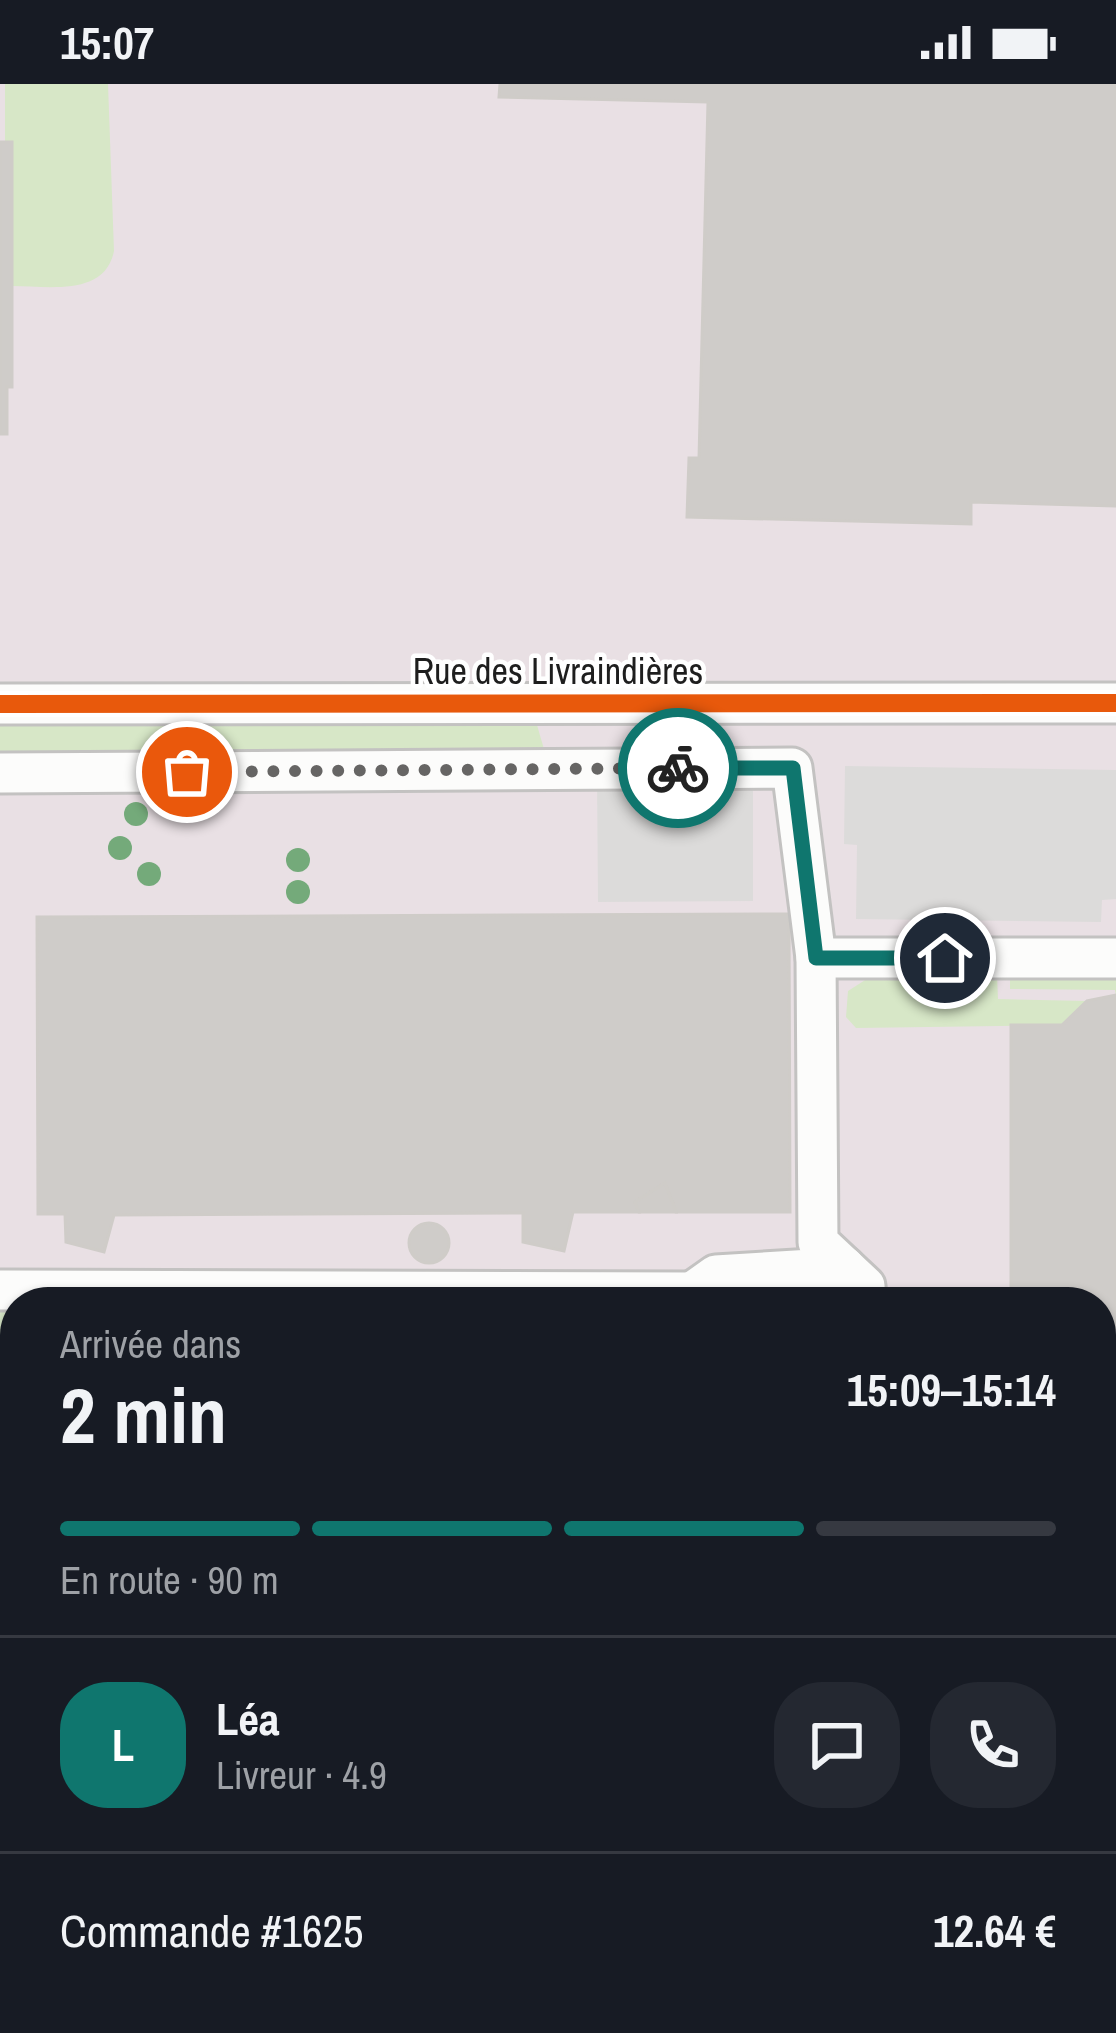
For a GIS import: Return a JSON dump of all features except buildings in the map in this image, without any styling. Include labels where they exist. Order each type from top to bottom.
[{"type":"street","name":"Rue des Livraindières","points":[[0,704],[1116,703]]},
{"type":"street","points":[[0,773],[793,768],[816,958],[818,1242],[865,1287]]},
{"type":"street","points":[[816,958],[1116,958]]},
{"type":"street","points":[[702,1287],[716,1274],[845,1267]]},
{"type":"shaded area","points":[[0,84],[1116,84],[1116,1287],[0,1287]]},
{"type":"shaded area","points":[[845,766],[1116,770],[1116,899],[1102,900],[1101,922],[856,919],[857,845],[844,844]]},
{"type":"shaded area","points":[[597,777],[753,777],[753,901],[598,902]]},
{"type":"green space","points":[[5,84],[108,84],[114,251],[109,266],[87,282],[12,286],[12,143],[5,142]]},
{"type":"green space","points":[[0,725],[537,725],[546,756],[0,752]]},
{"type":"green space","points":[[1010,974],[1116,976],[1116,995],[1115,990],[1010,989]]},
{"type":"green space","points":[[873,975],[997,975],[998,999],[1087,1001],[1062,1025],[856,1028],[846,1017],[848,991]]},
{"type":"cycle path","points":[[0,704],[1116,703]]},
{"type":"way so far","points":[[187,772],[678,768]]},
{"type":"route","points":[[678,768],[793,768],[816,958],[945,958]]}]
